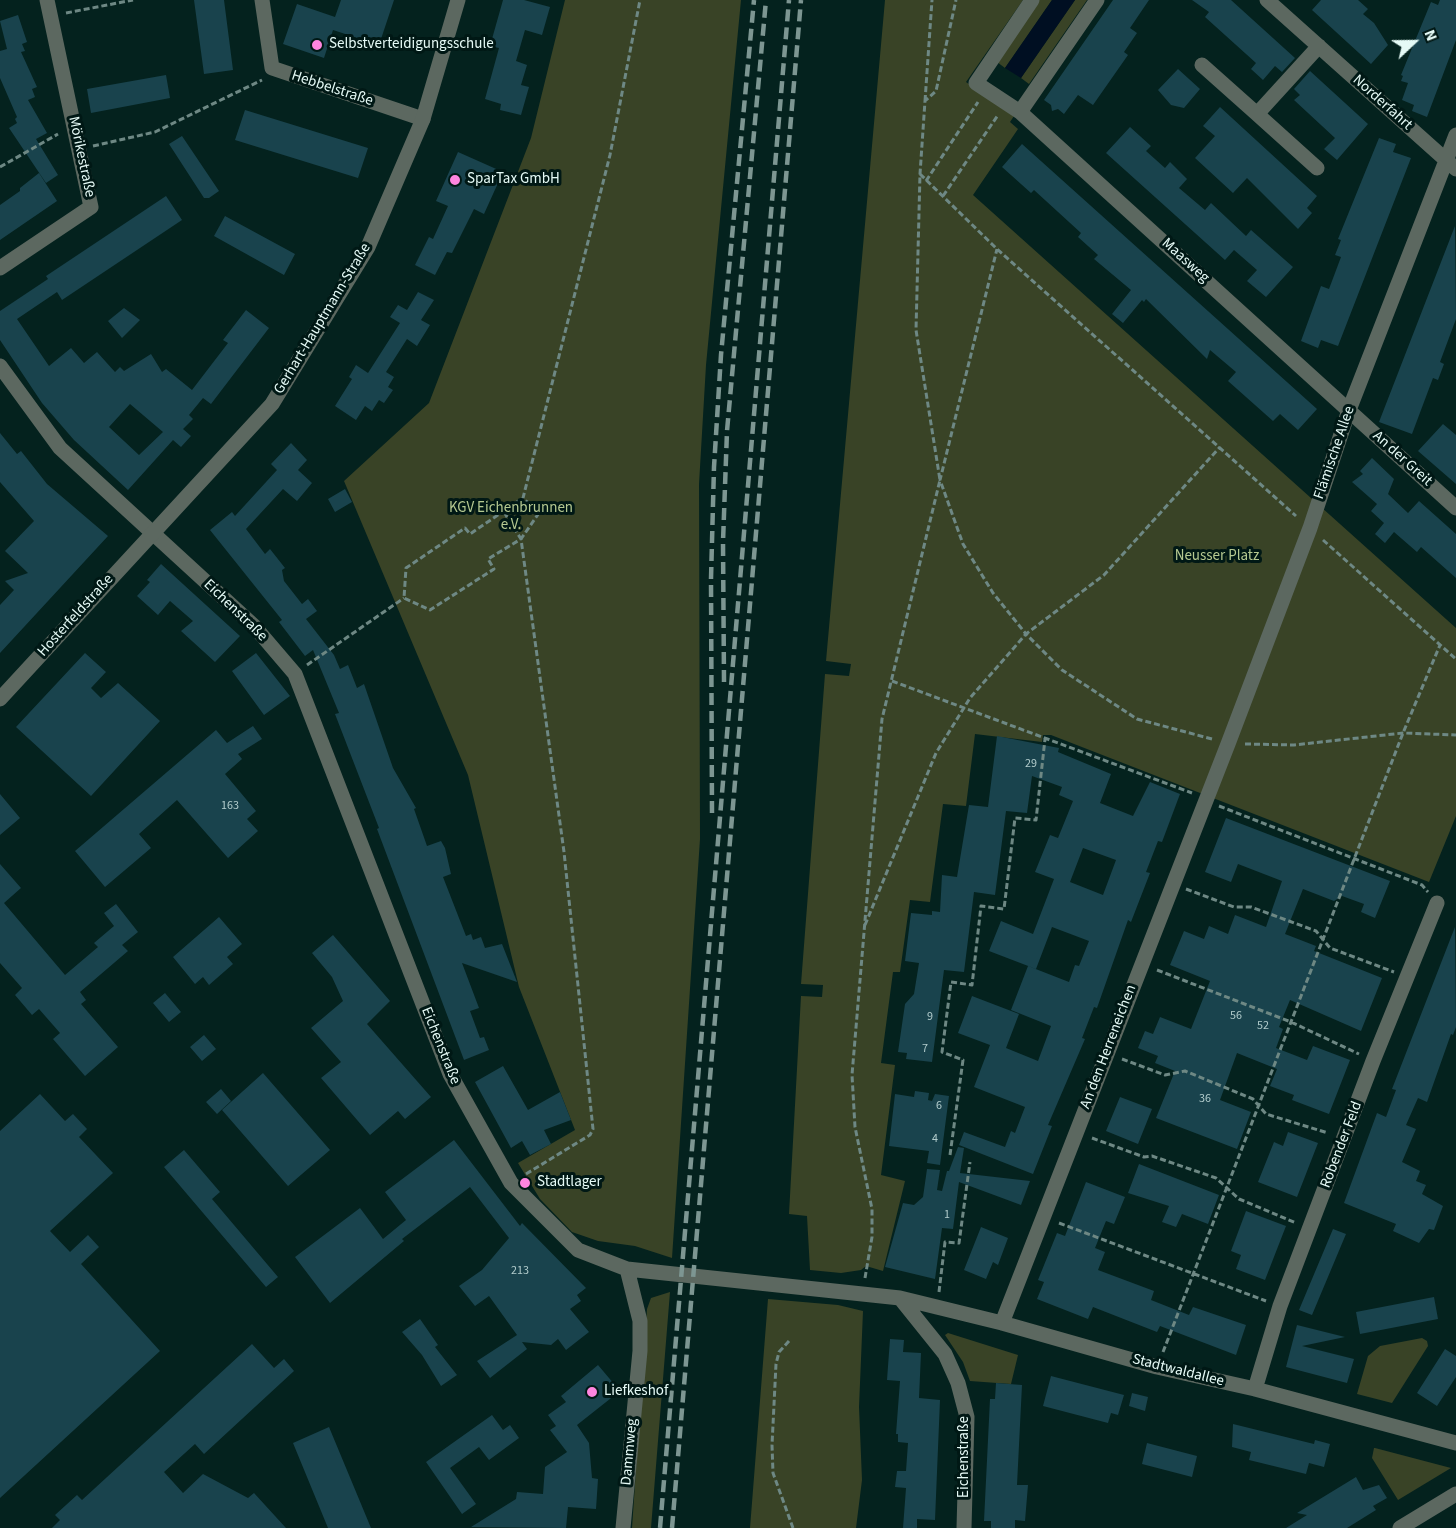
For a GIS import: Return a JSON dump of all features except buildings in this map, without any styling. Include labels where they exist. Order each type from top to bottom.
[{"type":"street","name":"Mörikestraße","points":[[0,268],[91,207],[47,0]]},
{"type":"street","name":"Hebbelstraße","points":[[262,0],[272,68],[423,119]]},
{"type":"street","name":"Gerhart-Hauptmann-Straße","points":[[151,533],[272,404],[368,247],[423,119],[458,0]]},
{"type":"street","points":[[987,89],[976,83],[1032,0]]},
{"type":"street","points":[[1020,112],[1097,0]]},
{"type":"street","name":"Norderfahrt","points":[[1267,0],[1451,164]]},
{"type":"street","points":[[1257,114],[1318,46]]},
{"type":"street","points":[[1202,65],[1317,168]]},
{"type":"street","name":"Maasweg","points":[[987,89],[1020,112],[1349,410]]},
{"type":"street","name":"Flämische Allee","points":[[1217,771],[1310,528],[1349,410],[1451,164],[1456,135]]},
{"type":"street","name":"Eichenstraße","points":[[0,366],[60,448],[254,627],[295,674],[450,1074],[512,1183],[578,1250],[627,1269],[862,1292],[900,1298],[945,1354],[964,1405],[967,1417],[964,1528]]},
{"type":"street","name":"An der Greit","points":[[1349,410],[1456,508]]},
{"type":"street","name":"Hosterfeldstraße","points":[[0,699],[151,533]]},
{"type":"street","name":"An den Herreneichen","points":[[1002,1323],[1217,771]]},
{"type":"street","name":"Robender Feld","points":[[1255,1389],[1280,1306],[1373,1061],[1437,903]]},
{"type":"street","name":"Dammweg","points":[[623,1528],[640,1351],[640,1321],[627,1269]]},
{"type":"street","name":"Stadtwaldallee","points":[[900,1298],[1002,1323],[1157,1367],[1255,1389],[1456,1443]]},
{"type":"street","points":[[1400,1528],[1456,1494]]},
{"type":"path","points":[[49,16],[133,0]]},
{"type":"path","points":[[404,598],[406,568],[465,528],[470,534],[523,498],[610,155],[640,0]]},
{"type":"path","points":[[932,0],[920,174],[916,330],[940,480],[963,544],[993,593],[1026,634],[1062,670]]},
{"type":"path","points":[[925,101],[936,91],[956,0]]},
{"type":"path","points":[[80,149],[155,132],[260,82],[272,68]]},
{"type":"path","points":[[926,180],[987,89]]},
{"type":"path","points":[[943,196],[1007,103]]},
{"type":"path","points":[[0,167],[74,124]]},
{"type":"path","points":[[920,174],[997,249],[1456,659]]},
{"type":"path","points":[[862,1292],[872,1237],[872,1209],[852,1103],[863,929],[882,719],[997,249]]},
{"type":"path","points":[[863,929],[920,786],[936,753],[964,708],[1026,634],[1104,575],[1220,447]]},
{"type":"path","points":[[404,598],[430,610],[494,569],[488,560],[522,539],[539,513],[523,498]]},
{"type":"path","points":[[504,512],[522,539],[564,852],[592,1129],[590,1136],[512,1183]]},
{"type":"path","points":[[295,674],[404,598]]},
{"type":"path","points":[[1157,1367],[1354,857],[1440,645]]},
{"type":"path","points":[[891,680],[1206,798],[1220,806],[1354,857],[1422,885],[1437,903]]},
{"type":"path","points":[[950,1155],[963,1060],[942,1052],[951,982],[972,985],[981,906],[1004,909],[1015,818],[1036,820],[1045,739]]},
{"type":"path","points":[[1174,884],[1234,907],[1251,907],[1316,931],[1330,948],[1408,977]]},
{"type":"path","points":[[1142,964],[1291,1022],[1373,1061]]},
{"type":"path","points":[[1106,1054],[1165,1075],[1185,1071],[1253,1099],[1266,1114],[1344,1138]]},
{"type":"path","points":[[1076,1132],[1144,1157],[1152,1156],[1216,1178],[1239,1199],[1310,1229]]},
{"type":"path","points":[[937,1308],[945,1242],[959,1244],[969,1162]]},
{"type":"path","points":[[1043,1217],[1280,1306]]},
{"type":"path","points":[[789,1341],[779,1352],[776,1364],[772,1445],[773,1473],[793,1528]]},
{"type":"green space","name":"KGV Eichenbrunnen e.V.","points":[[565,0],[741,0],[706,365],[699,484],[700,839],[672,1258],[635,1246],[598,1241],[572,1232],[540,1199],[518,1163],[575,1130],[519,987],[468,775],[344,481],[429,403],[531,138]]},
{"type":"green space","name":"Neusser Platz","points":[[885,0],[1023,0],[966,82],[1014,116],[1010,122],[1018,129],[973,195],[1456,628],[1456,816],[1429,882],[1051,735],[1043,735],[1042,742],[975,734],[966,806],[943,804],[930,902],[910,900],[900,972],[893,972],[881,1063],[895,1065],[881,1175],[905,1181],[883,1271],[866,1266],[861,1270],[841,1273],[810,1270],[807,1216],[789,1214],[801,996],[822,997],[823,985],[801,984],[825,674],[849,676],[851,664],[826,661]]},
{"type":"green space","points":[[1039,0],[1052,0],[1005,68],[997,62]]},
{"type":"green space","points":[[1075,0],[1087,0],[1029,84],[1021,78]]},
{"type":"green space","points":[[670,1292],[651,1528],[632,1528],[647,1309],[651,1298]]},
{"type":"green space","points":[[768,1299],[838,1305],[863,1311],[859,1407],[862,1480],[856,1528],[750,1528]]},
{"type":"green space","points":[[948,1333],[1018,1355],[1011,1384],[970,1381],[963,1362],[945,1335]]},
{"type":"green space","points":[[1422,1338],[1427,1341],[1428,1346],[1392,1403],[1357,1394],[1368,1356],[1380,1346]]},
{"type":"green space","points":[[1374,1448],[1451,1468],[1398,1500],[1372,1458]]},
{"type":"water","points":[[1052,0],[1075,0],[1021,78],[1005,68]]},
{"type":"railway","points":[[712,813],[711,579],[714,467],[721,355],[754,0]]},
{"type":"railway","points":[[724,682],[723,542],[727,431],[766,0]]},
{"type":"railway","points":[[660,1528],[789,0]]},
{"type":"railway","points":[[672,1528],[801,0]]},
{"type":"place","name":"Selbstverteidigungsschule","points":[[317,45]]},
{"type":"place","name":"SparTax GmbH","points":[[455,180]]},
{"type":"place","name":"Stadtlager","points":[[525,1183]]},
{"type":"place","name":"Liefkeshof","points":[[592,1392]]}]
